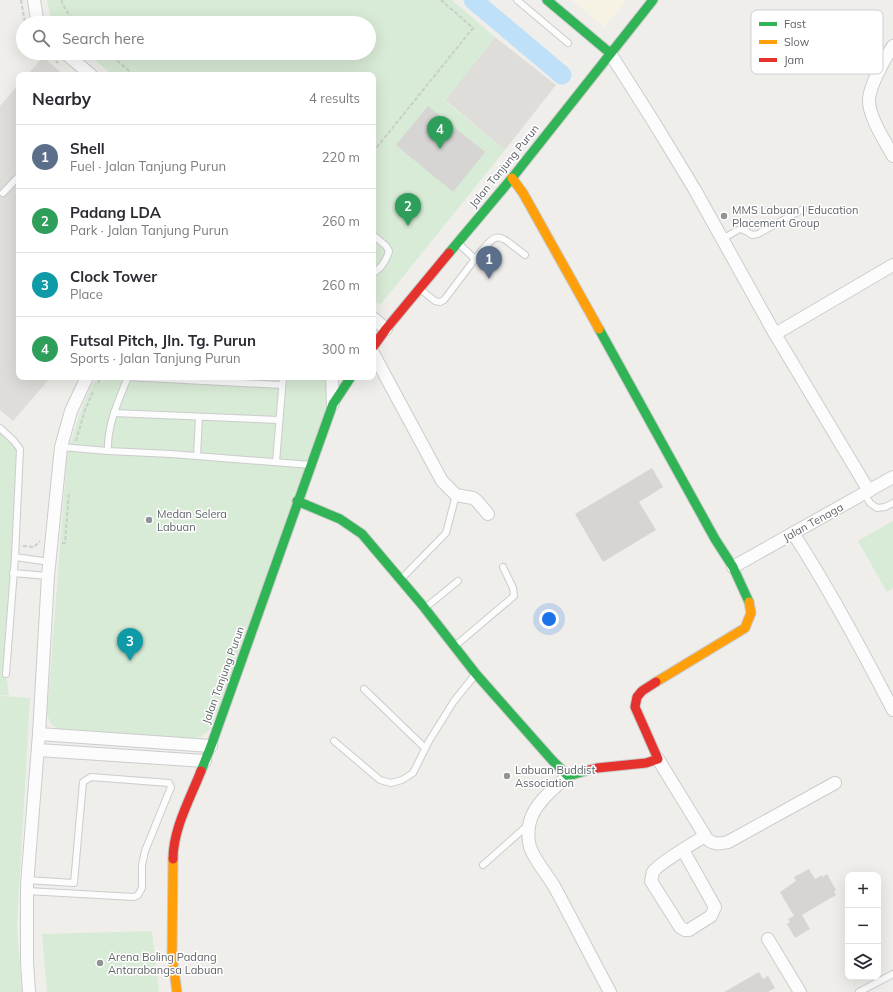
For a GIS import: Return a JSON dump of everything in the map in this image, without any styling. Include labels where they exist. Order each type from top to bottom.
[{"type":"street","points":[[34,0],[37,16]]},
{"type":"street","points":[[547,0],[610,52],[695,190],[775,334],[867,492]]},
{"type":"street","name":"Jalan Tanjung Purun","points":[[376,343],[457,242],[512,178],[610,52],[653,0]]},
{"type":"street","points":[[883,61],[893,46]]},
{"type":"street","points":[[73,60],[87,72]]},
{"type":"street","points":[[878,74],[869,99],[873,118],[893,156]]},
{"type":"street","points":[[512,178],[522,193],[733,567],[750,603],[751,613],[745,628],[674,670],[642,691],[637,697],[635,707],[658,759],[705,836],[712,843],[720,844],[728,842],[835,783]]},
{"type":"street","points":[[775,334],[893,265]]},
{"type":"street","points":[[376,321],[386,329]]},
{"type":"street","points":[[376,359],[442,481],[456,495],[473,498],[488,514]]},
{"type":"street","points":[[29,992],[27,962],[27,885],[38,750],[48,576],[61,447],[71,411],[86,380]]},
{"type":"street","points":[[332,380],[333,404]]},
{"type":"street","name":"Jalan Tanjung Purun","points":[[177,992],[172,956],[172,848],[179,825],[205,761],[333,404],[349,380]]},
{"type":"street","name":"Jalan Tenaga","points":[[733,567],[893,477]]},
{"type":"street","points":[[297,502],[342,520],[353,526],[362,534],[425,608],[476,674],[568,776]]},
{"type":"street","points":[[793,532],[818,572],[893,710]]},
{"type":"street","points":[[39,734],[210,746]]},
{"type":"street","points":[[38,750],[205,761]]},
{"type":"street","points":[[610,992],[553,885],[534,856],[528,835],[529,824],[533,814],[543,799],[568,776],[597,768],[646,763],[658,759]]},
{"type":"street","points":[[683,850],[715,907],[711,916],[689,930],[685,930],[680,927],[651,881],[652,873],[657,868],[683,850],[705,836]]},
{"type":"street","points":[[768,939],[800,992]]},
{"type":"lane","points":[[518,0],[568,43]]},
{"type":"lane","points":[[3,193],[16,179]]},
{"type":"lane","points":[[722,239],[740,229],[752,235],[758,234],[803,208]]},
{"type":"lane","points":[[419,289],[436,301],[440,302],[444,300],[475,259],[495,237],[501,237],[525,254]]},
{"type":"lane","points":[[376,238],[386,246],[389,251],[387,258],[376,272]]},
{"type":"lane","points":[[457,242],[475,259]]},
{"type":"lane","points":[[108,451],[108,437],[114,413],[127,380]]},
{"type":"lane","points":[[186,380],[282,385]]},
{"type":"lane","points":[[276,462],[283,380]]},
{"type":"lane","points":[[114,413],[279,420]]},
{"type":"lane","points":[[197,456],[199,417]]},
{"type":"lane","points":[[0,428],[20,449],[15,557],[6,674]]},
{"type":"lane","points":[[61,447],[312,465]]},
{"type":"lane","points":[[867,492],[870,503],[877,508],[885,507],[893,503]]},
{"type":"lane","points":[[401,579],[446,533],[456,495]]},
{"type":"lane","points":[[15,557],[50,562]]},
{"type":"lane","points":[[455,647],[514,596],[513,588],[503,567]]},
{"type":"lane","points":[[13,573],[48,576]]},
{"type":"lane","points":[[425,608],[458,582]]},
{"type":"lane","points":[[334,740],[380,780],[391,783],[402,780],[413,774],[425,748],[454,701],[476,674]]},
{"type":"lane","points":[[364,689],[425,748]]},
{"type":"lane","points":[[27,885],[72,893],[134,897],[138,895],[142,888],[142,865],[145,851],[171,787],[169,784],[91,777],[83,782],[72,893]]},
{"type":"lane","points":[[483,865],[529,824]]},
{"type":"lane","points":[[27,885],[74,883]]},
{"type":"lane","points":[[859,992],[893,974]]},
{"type":"path","points":[[21,0],[24,16]]},
{"type":"path","points":[[62,0],[62,3],[69,16]]},
{"type":"path","points":[[376,148],[473,28],[441,0]]},
{"type":"path","points":[[116,60],[130,72]]},
{"type":"shaded area","points":[[572,0],[627,0],[604,27]]},
{"type":"shaded area","points":[[495,37],[556,85],[505,150],[445,100]]},
{"type":"shaded area","points":[[40,60],[46,60],[60,72],[30,72]]},
{"type":"shaded area","points":[[16,87],[16,380],[48,380],[13,421],[0,410],[0,106]]},
{"type":"green space","points":[[47,0],[452,0],[495,37],[445,101],[505,150],[381,304],[376,303],[376,72],[109,72],[95,60],[376,60],[376,16],[51,16]]},
{"type":"green space","points":[[95,380],[329,380],[328,404],[211,728],[205,734],[194,739],[181,741],[57,729],[51,724],[47,715],[67,456],[83,405]]},
{"type":"green space","points":[[0,426],[14,441],[20,460],[6,674],[9,696],[0,695]]},
{"type":"green space","points":[[893,521],[893,588],[887,592],[858,541]]},
{"type":"green space","points":[[0,696],[30,698],[17,926],[22,992],[0,992]]},
{"type":"green space","name":"Arena Boling Padang Antarabangsa Labuan","points":[[152,931],[159,992],[47,992],[42,934]]},
{"type":"building","points":[[428,106],[485,152],[453,192],[396,145]]},
{"type":"building","points":[[652,468],[663,487],[639,502],[656,530],[603,562],[575,514]]},
{"type":"building","points":[[809,869],[815,879],[822,875],[823,877],[827,874],[836,890],[834,891],[836,895],[802,915],[810,929],[795,938],[787,924],[790,922],[788,919],[794,916],[780,892],[796,881],[794,877]]},
{"type":"building","points":[[759,972],[763,979],[768,976],[775,988],[768,992],[724,992]]},
{"type":"waterway","points":[[473,0],[562,75]]},
{"type":"traffic: fast","points":[[547,0],[610,53]]},
{"type":"traffic: fast","points":[[449,253],[512,178],[653,0]]},
{"type":"traffic: fast","points":[[599,329],[715,539],[733,567],[749,602]]},
{"type":"traffic: fast","points":[[201,771],[333,404],[349,380]]},
{"type":"traffic: fast","points":[[297,501],[340,519],[362,534],[423,606],[476,674],[552,760],[568,776],[589,770]]},
{"type":"traffic: slow","points":[[512,178],[523,193],[599,329]]},
{"type":"traffic: slow","points":[[656,682],[745,628],[751,613],[749,602]]},
{"type":"traffic: slow","points":[[173,859],[172,956],[177,992]]},
{"type":"traffic: jam","points":[[376,343],[449,253]]},
{"type":"traffic: jam","points":[[589,770],[646,763],[658,759],[635,707],[637,697],[642,691],[656,682]]},
{"type":"traffic: jam","points":[[173,859],[179,825],[201,771]]},
{"type":"place","name":"Futsal Pitch, Jln. Tg. Purun","points":[[440,149]]},
{"type":"place","name":"MMS Labuan | Education Placement Group","points":[[724,216]]},
{"type":"place","name":"Padang LDA","points":[[408,226]]},
{"type":"place","name":"Shell","points":[[489,279]]},
{"type":"place","name":"Medan Selera Labuan","points":[[149,520]]},
{"type":"place","name":"Clock Tower","points":[[130,661]]},
{"type":"place","name":"Labuan Buddist Association","points":[[507,776]]},
{"type":"place","name":"Arena Boling Padang Antarabangsa Labuan","points":[[100,963]]}]
